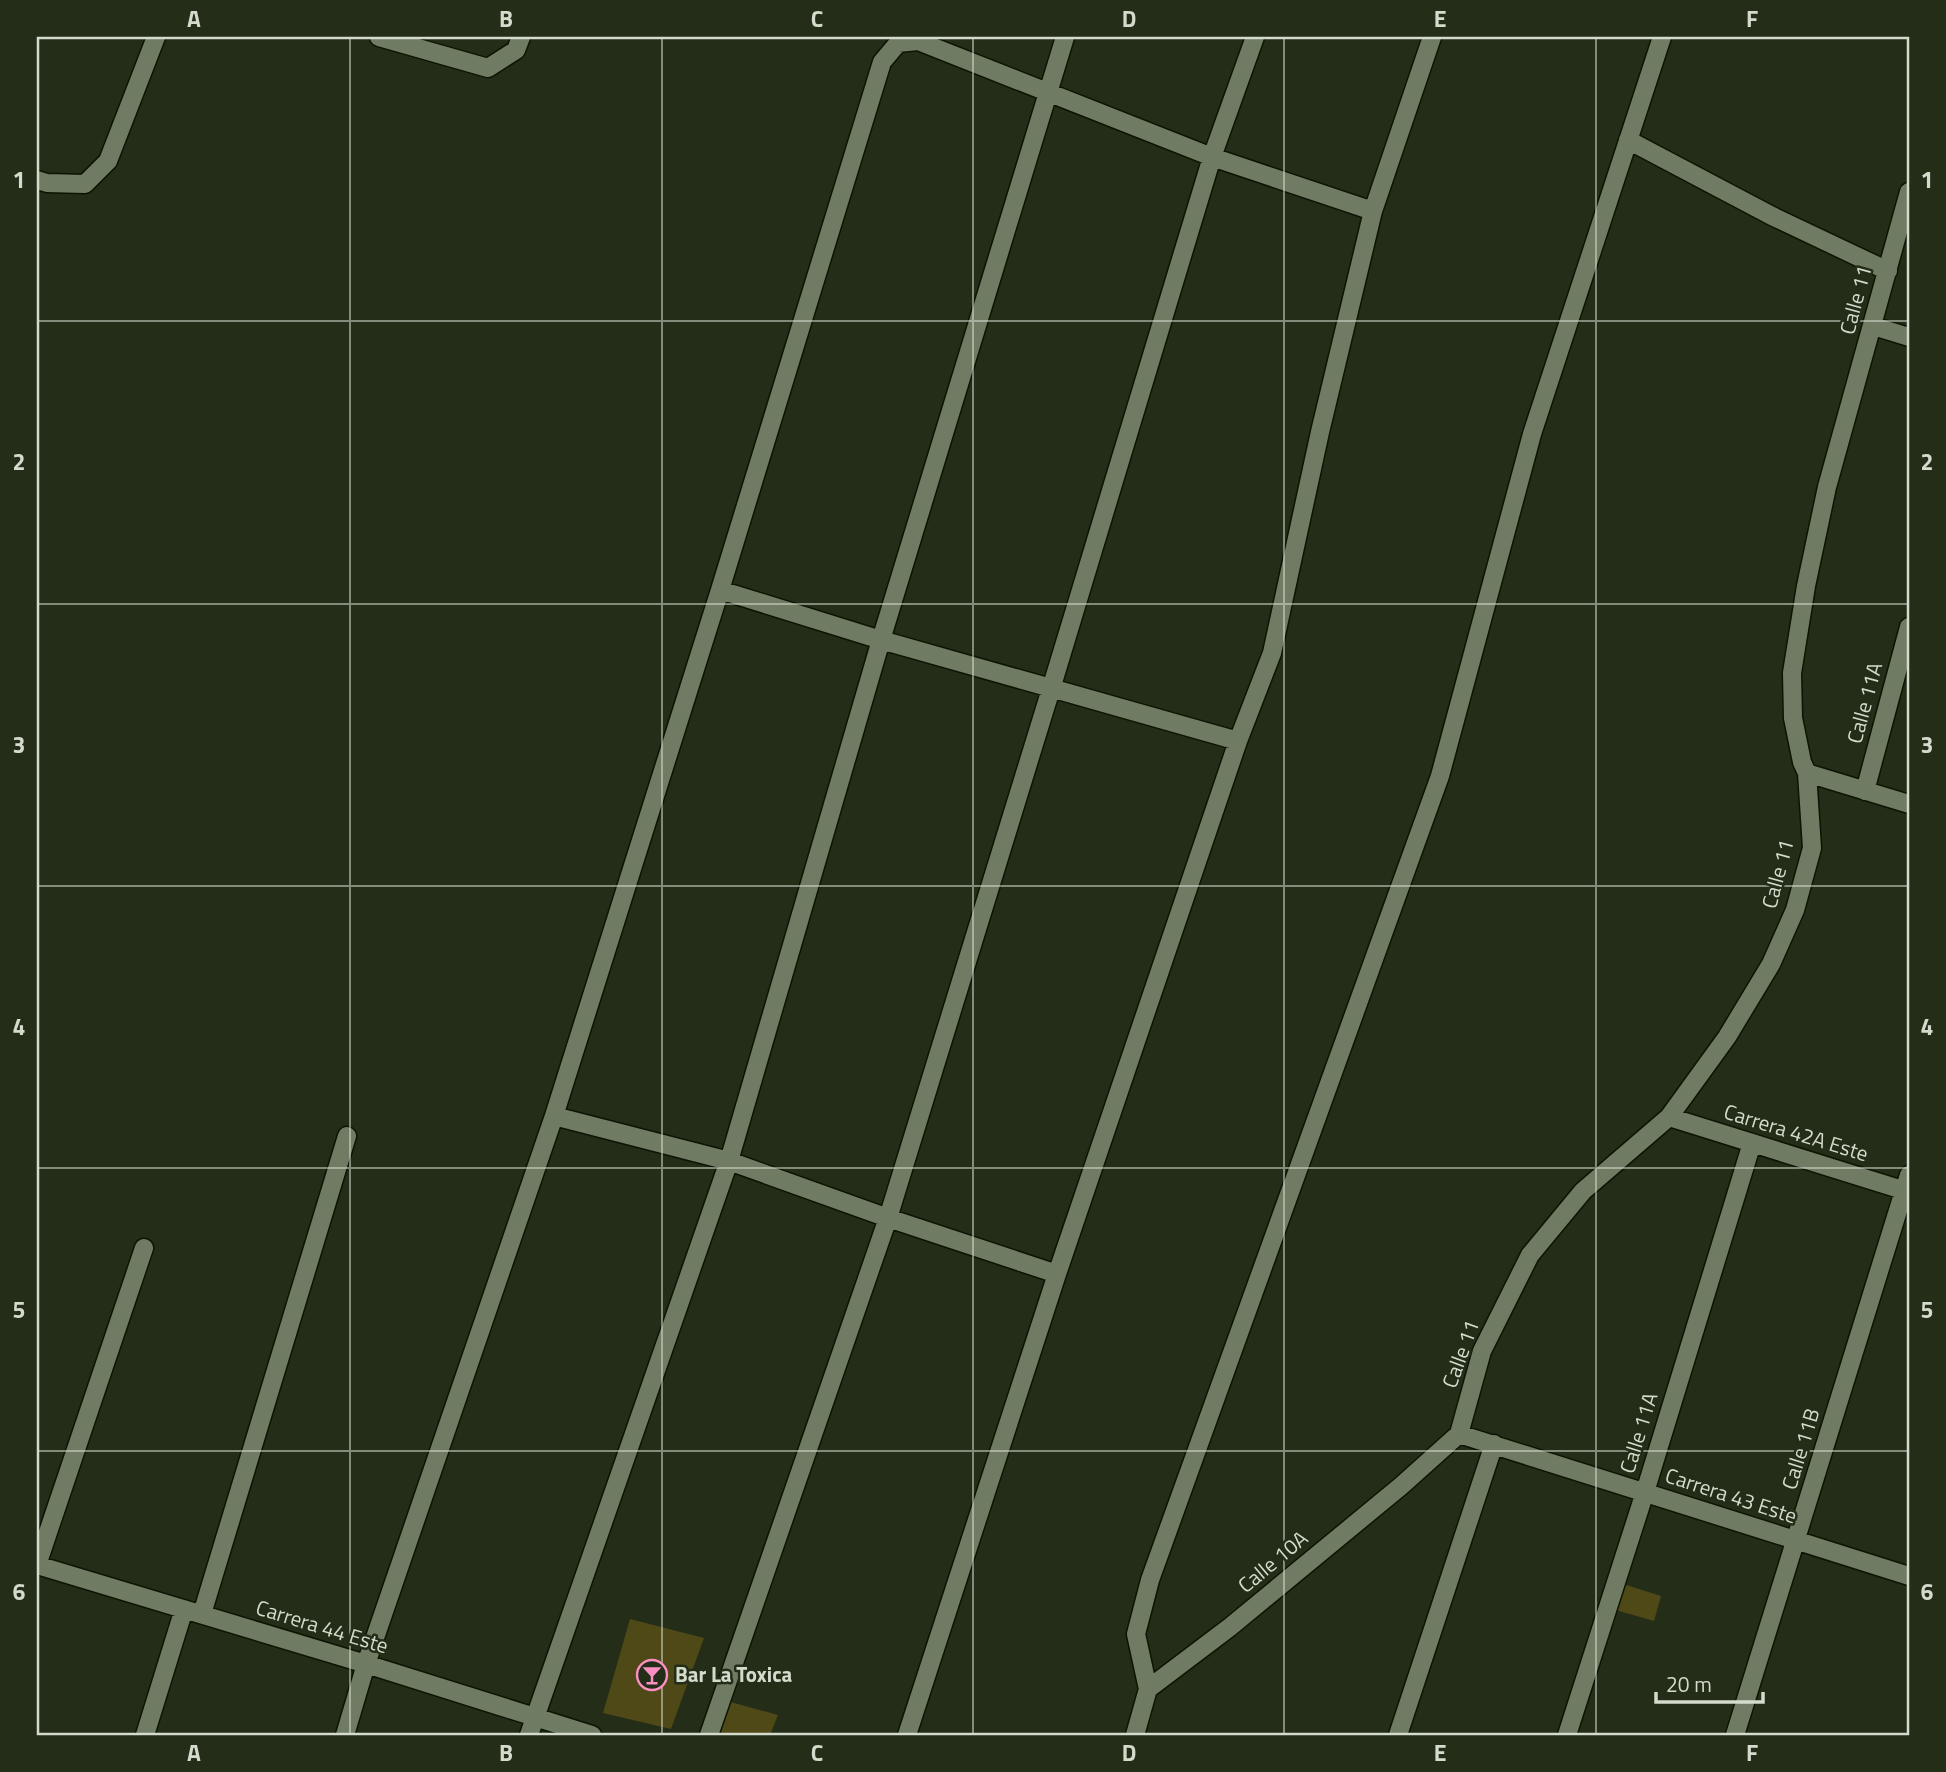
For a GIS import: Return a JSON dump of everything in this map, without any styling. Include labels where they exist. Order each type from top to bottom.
[{"type":"street","points":[[37,180],[47,183],[85,184],[108,161],[156,37]]},
{"type":"street","points":[[379,37],[488,68],[516,50],[521,37]]},
{"type":"street","points":[[531,1727],[729,1161],[881,640],[1065,37]]},
{"type":"street","points":[[709,1735],[888,1218],[1212,157],[1255,37]]},
{"type":"street","points":[[907,1735],[1057,1274],[1238,741],[1272,653],[1320,432],[1373,211],[1432,37]]},
{"type":"street","points":[[1135,1735],[1148,1689],[1136,1634],[1150,1580],[1440,776],[1532,434],[1662,37]]},
{"type":"street","points":[[345,1735],[366,1664],[554,1116],[720,590],[881,62],[898,43],[918,41],[1212,157],[1373,211]]},
{"type":"street","points":[[1628,140],[1772,216],[1888,271]]},
{"type":"street","name":"Calle 11","points":[[1459,1434],[1482,1351],[1530,1255],[1583,1191],[1669,1117],[1727,1038],[1771,964],[1795,910],[1812,848],[1807,773],[1802,762],[1793,718],[1792,673],[1806,586],[1827,487],[1909,192]]},
{"type":"street","points":[[1873,326],[1909,337]]},
{"type":"street","points":[[720,590],[881,640],[1238,741]]},
{"type":"street","name":"Calle 11A","points":[[1865,791],[1909,627]]},
{"type":"street","points":[[1807,773],[1909,804]]},
{"type":"street","points":[[554,1116],[729,1161],[888,1218],[1057,1274]]},
{"type":"street","name":"Carrera 42A Este","points":[[1669,1117],[1908,1186]]},
{"type":"street","points":[[202,1615],[347,1136]]},
{"type":"street","name":"Calle 11A","points":[[1567,1735],[1752,1143]]},
{"type":"street","name":"Calle 11B","points":[[1735,1735],[1908,1186]]},
{"type":"street","points":[[37,1565],[144,1248]]},
{"type":"street","name":"Calle 10A","points":[[1148,1689],[1252,1609],[1401,1486],[1459,1434]]},
{"type":"street","name":"Carrera 43 Este","points":[[1459,1434],[1909,1576]]},
{"type":"street","points":[[1398,1735],[1494,1444]]},
{"type":"street","name":"Carrera 44 Este","points":[[37,1565],[366,1664],[531,1727],[592,1735]]},
{"type":"street","points":[[145,1735],[184,1609]]},
{"type":"building","points":[[1620,1583],[1661,1596],[1654,1621],[1612,1609]]},
{"type":"building","name":"Bar La Toxica","points":[[630,1619],[704,1638],[671,1729],[603,1713]]},
{"type":"building","points":[[727,1701],[778,1715],[770,1735],[716,1735]]},
{"type":"place","name":"Bar La Toxica","points":[[652,1675]]}]
